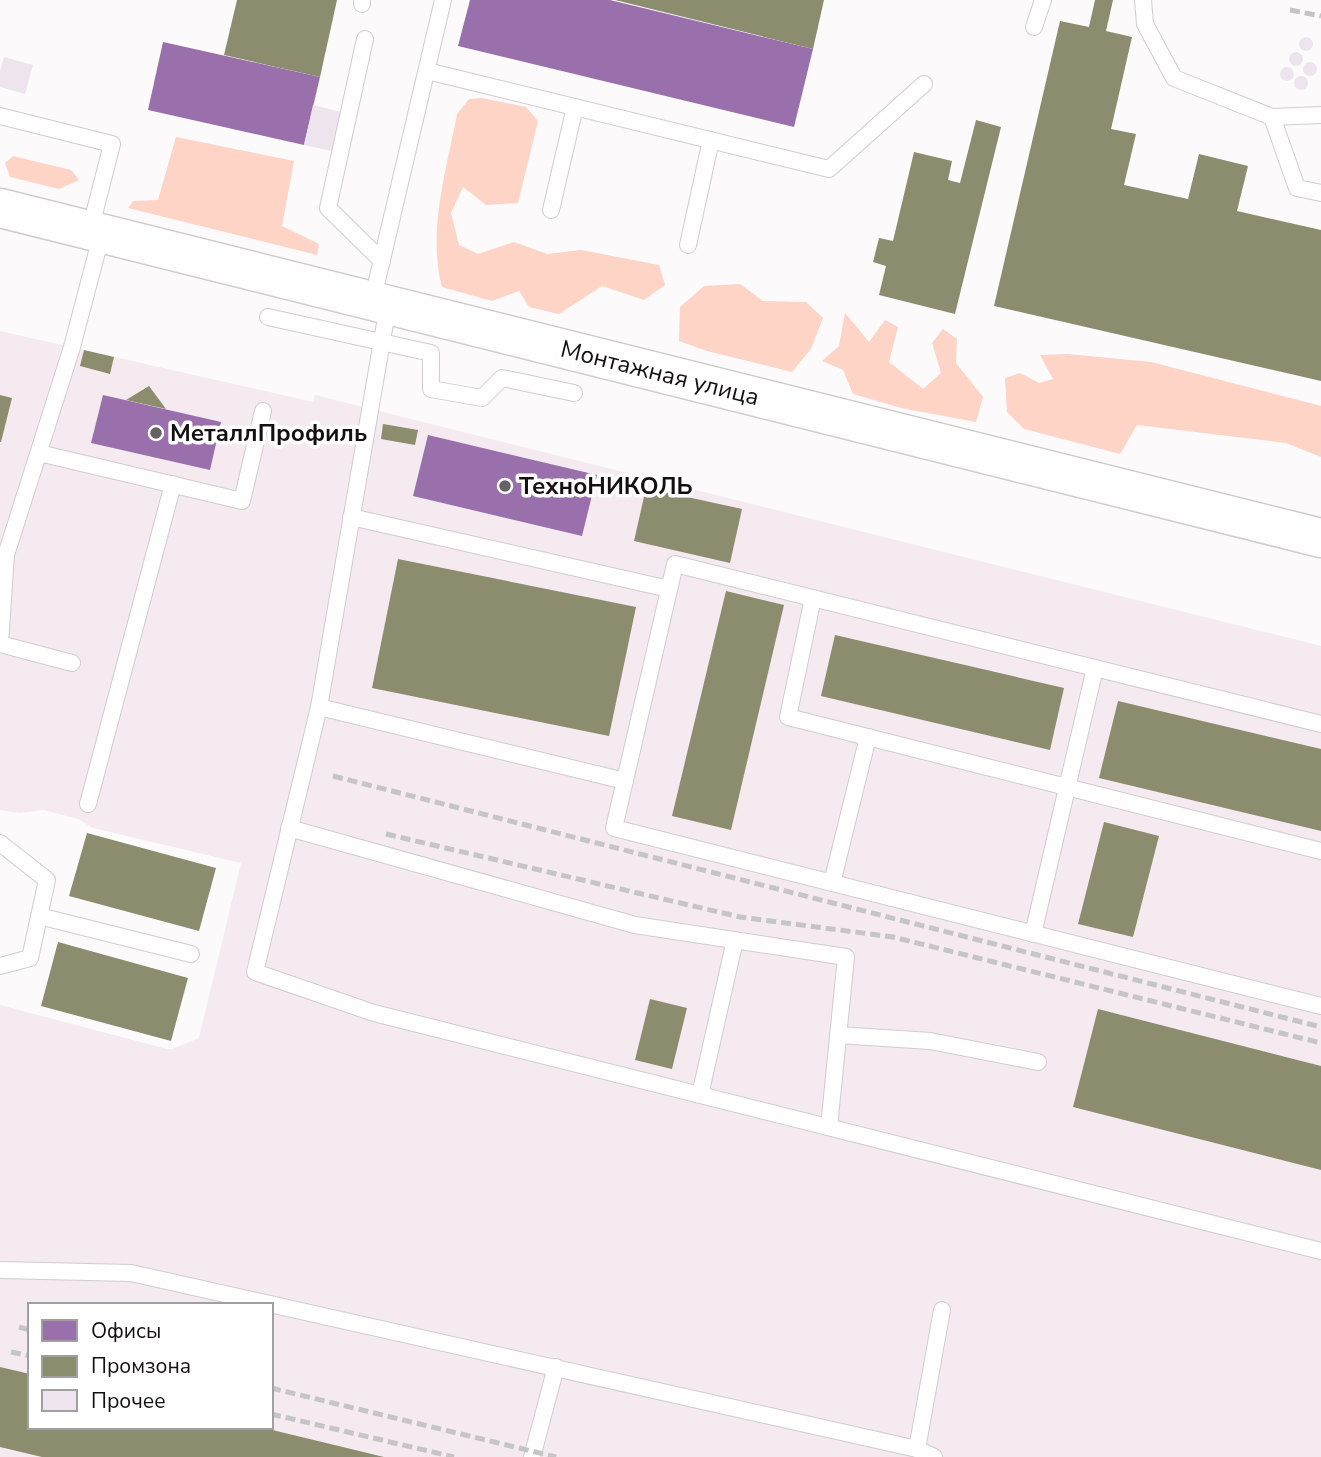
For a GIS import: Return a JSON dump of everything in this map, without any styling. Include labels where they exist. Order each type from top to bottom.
[{"type":"street","name":"Монтажная улица","points":[[0,208],[1321,538]]},
{"type":"lane","points":[[443,0],[382,261],[382,343],[319,707],[255,972],[374,1013],[1321,1251]]},
{"type":"lane","points":[[1034,27],[1043,0]]},
{"type":"lane","points":[[1143,0],[1145,24],[1174,78],[1272,117],[1321,116]]},
{"type":"lane","points":[[365,39],[328,208],[382,261]]},
{"type":"lane","points":[[427,71],[829,169],[924,84]]},
{"type":"lane","points":[[551,210],[575,107]]},
{"type":"lane","points":[[0,116],[112,144],[72,347],[6,555],[2,579],[0,644],[72,663]]},
{"type":"lane","points":[[1272,117],[1297,188],[1321,194]]},
{"type":"lane","points":[[688,245],[710,140]]},
{"type":"lane","points":[[268,317],[431,353],[431,389],[482,398],[502,378],[574,393]]},
{"type":"lane","points":[[38,453],[242,501],[263,411]]},
{"type":"lane","points":[[88,804],[173,484]]},
{"type":"lane","points":[[351,517],[669,589]]},
{"type":"lane","points":[[1321,724],[675,564],[614,828],[1321,1006]]},
{"type":"lane","points":[[813,598],[788,716],[1321,851]]},
{"type":"lane","points":[[1033,934],[1095,668]]},
{"type":"lane","points":[[319,707],[625,781]]},
{"type":"lane","points":[[832,883],[868,737]]},
{"type":"lane","points":[[289,828],[635,925],[846,957],[829,1127]]},
{"type":"lane","points":[[0,843],[47,880],[30,958],[0,965]]},
{"type":"lane","points":[[39,916],[191,954]]},
{"type":"lane","points":[[700,1095],[735,940]]},
{"type":"lane","points":[[838,1035],[930,1041],[1038,1062]]},
{"type":"lane","points":[[0,1270],[131,1273],[267,1303]]},
{"type":"lane","points":[[273,1304],[917,1449],[934,1457]]},
{"type":"lane","points":[[917,1449],[942,1310]]},
{"type":"lane","points":[[532,1457],[556,1367]]},
{"type":"shaded area","points":[[482,98],[526,107],[538,121],[518,203],[486,205],[463,187],[451,213],[459,245],[478,254],[514,242],[547,254],[581,250],[659,265],[665,285],[644,300],[602,286],[559,314],[529,307],[519,291],[492,301],[442,287],[438,266],[438,222],[457,114],[469,99]]},
{"type":"shaded area","points":[[176,137],[294,161],[282,226],[319,244],[317,255],[128,208],[133,201],[158,200]]},
{"type":"shaded area","points":[[13,156],[71,170],[79,180],[59,189],[10,177],[5,163]]},
{"type":"shaded area","points":[[740,284],[763,301],[806,302],[823,318],[811,349],[792,372],[707,351],[679,341],[680,307],[704,286]]},
{"type":"shaded area","points":[[845,313],[869,342],[885,320],[898,327],[889,362],[923,389],[941,373],[932,343],[943,329],[957,339],[956,363],[983,397],[976,422],[901,408],[853,394],[843,370],[822,361],[839,346]]},
{"type":"shaded area","points":[[0,331],[313,402],[315,395],[1321,646],[1321,1457],[0,1457],[0,1005],[167,1049],[199,1038],[241,863],[93,828],[78,819],[44,810],[19,813],[0,810]]},
{"type":"shaded area","points":[[1068,354],[1151,362],[1321,406],[1321,457],[1286,443],[1137,425],[1120,454],[1024,429],[1007,412],[1005,378],[1020,373],[1039,383],[1053,379],[1040,355]]},
{"type":"building: Офисы","points":[[470,0],[610,0],[813,49],[794,127],[458,46]]},
{"type":"building: Офисы","points":[[163,42],[320,77],[304,145],[148,110]]},
{"type":"building: Офисы","name":"МеталлПрофиль","points":[[103,395],[221,422],[210,470],[91,443]]},
{"type":"building: Офисы","name":"ТехноНИКОЛЬ","points":[[428,435],[597,475],[582,536],[413,496]]},
{"type":"building: Промзона","points":[[237,0],[337,0],[320,77],[224,55]]},
{"type":"building: Промзона","points":[[615,0],[824,0],[813,49]]},
{"type":"building: Промзона","points":[[1095,0],[1113,0],[1106,31],[1132,37],[1111,129],[1136,134],[1124,185],[1188,199],[1199,154],[1248,166],[1237,211],[1321,230],[1321,381],[994,306],[1060,21],[1089,27]]},
{"type":"building: Промзона","points":[[976,120],[1001,127],[955,314],[879,295],[886,266],[873,262],[879,238],[893,241],[914,152],[952,161],[948,180],[960,183]]},
{"type":"building: Промзона","points":[[84,350],[114,357],[110,374],[80,366]]},
{"type":"building: Промзона","points":[[149,386],[166,409],[126,400]]},
{"type":"building: Промзона","points":[[0,395],[12,398],[1,442],[0,442]]},
{"type":"building: Промзона","points":[[383,424],[418,430],[415,445],[381,439]]},
{"type":"building: Промзона","points":[[646,488],[742,509],[730,563],[634,541]]},
{"type":"building: Промзона","points":[[398,559],[636,607],[609,736],[372,688]]},
{"type":"building: Промзона","points":[[726,591],[784,605],[731,830],[672,816]]},
{"type":"building: Промзона","points":[[835,635],[1064,688],[1050,750],[821,696]]},
{"type":"building: Промзона","points":[[1118,701],[1321,749],[1321,831],[1099,778]]},
{"type":"building: Промзона","points":[[1104,822],[1159,836],[1133,937],[1078,924]]},
{"type":"building: Промзона","points":[[87,833],[216,868],[199,931],[69,896]]},
{"type":"building: Промзона","points":[[58,942],[188,978],[171,1041],[41,1006]]},
{"type":"building: Промзона","points":[[650,999],[687,1008],[672,1069],[635,1060]]},
{"type":"building: Промзона","points":[[1098,1009],[1321,1066],[1321,1170],[1073,1107]]},
{"type":"building: Промзона","points":[[0,1367],[28,1374],[28,1429],[268,1429],[384,1457],[42,1457],[0,1447]]},
{"type":"building: Прочее","points":[[1306,37],[1311,39],[1311,49],[1306,51],[1301,49],[1299,44],[1301,39]]},
{"type":"building: Прочее","points":[[1296,52],[1301,54],[1301,64],[1296,66],[1291,64],[1289,59],[1291,54]]},
{"type":"building: Прочее","points":[[4,57],[33,65],[25,94],[0,87],[0,71]]},
{"type":"building: Прочее","points":[[1310,62],[1315,64],[1315,74],[1310,76],[1305,74],[1303,69],[1305,64]]},
{"type":"building: Прочее","points":[[1287,67],[1292,69],[1292,79],[1287,81],[1282,79],[1280,74],[1282,69]]},
{"type":"building: Прочее","points":[[1301,76],[1306,78],[1306,88],[1301,90],[1296,88],[1294,83],[1296,78]]},
{"type":"building: Прочее","points":[[313,105],[341,112],[332,151],[304,145]]},
{"type":"railway","points":[[1290,10],[1321,16]]},
{"type":"railway","points":[[333,776],[1321,1027]]},
{"type":"railway","points":[[386,834],[740,917],[893,937],[1321,1043]]},
{"type":"railway","points":[[19,1327],[28,1329]]},
{"type":"railway","points":[[11,1352],[28,1356]]},
{"type":"railway","points":[[273,1388],[556,1457]]},
{"type":"railway","points":[[273,1414],[454,1457]]},
{"type":"place","name":"МеталлПрофиль","points":[[156,433]]},
{"type":"place","name":"ТехноНИКОЛЬ","points":[[505,486]]}]
